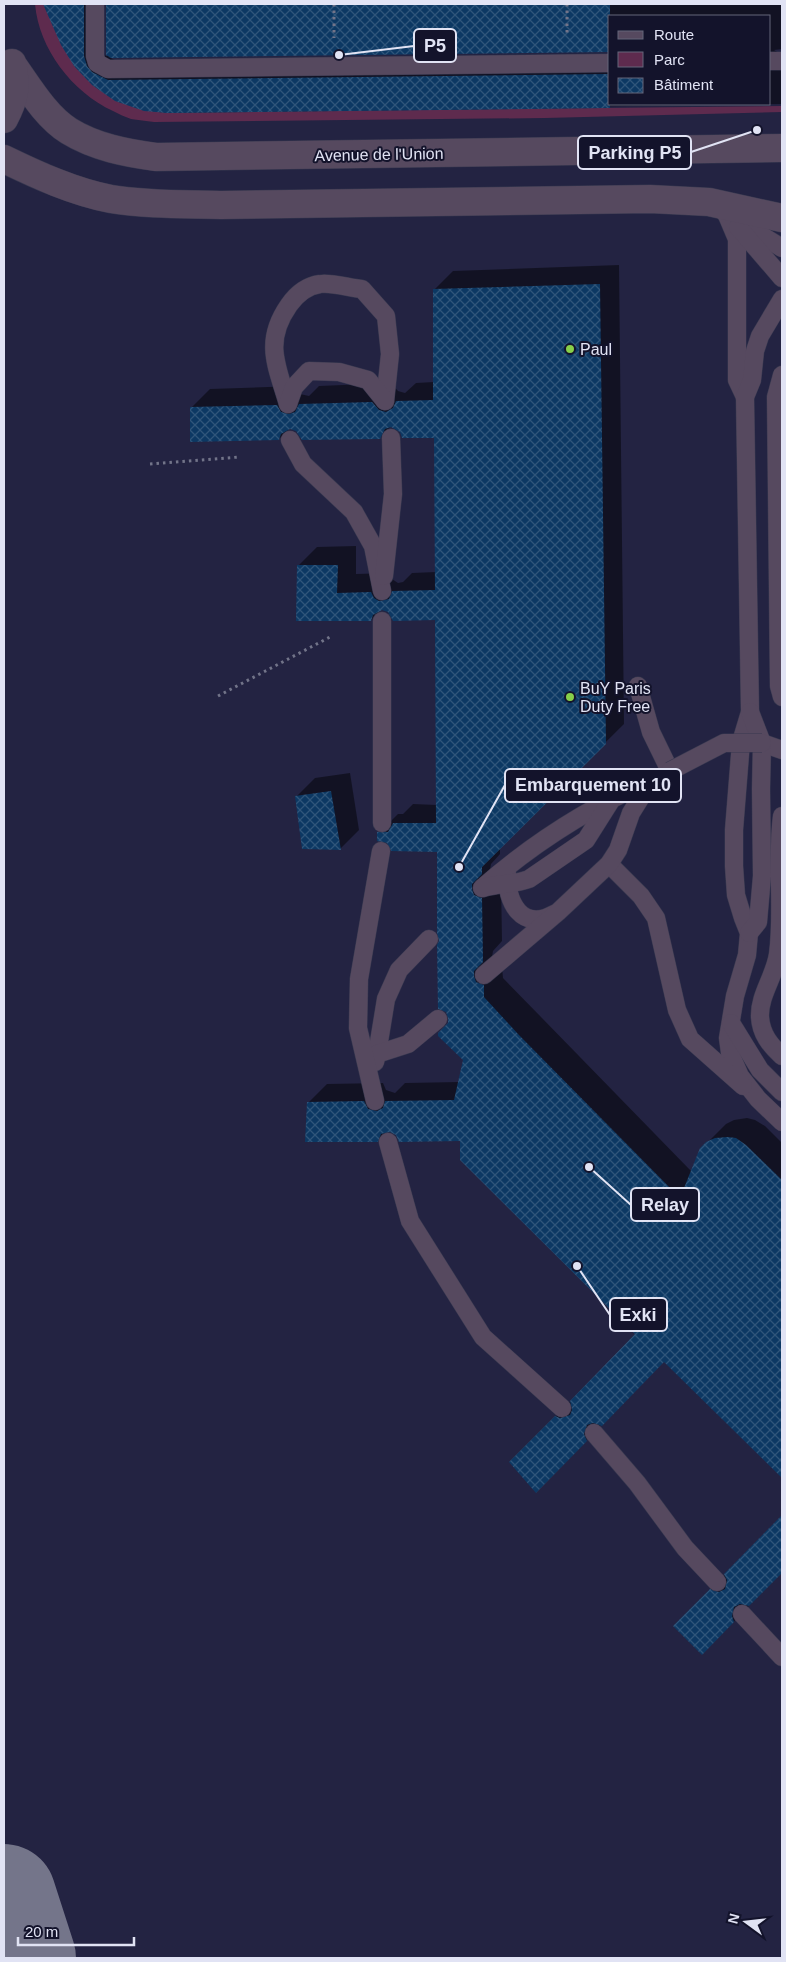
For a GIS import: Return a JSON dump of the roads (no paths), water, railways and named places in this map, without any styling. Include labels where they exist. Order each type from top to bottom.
[{"type":"street","name":"Avenue de l'Union","points":[[4,119],[13,101],[16,82],[8,55]]},
{"type":"street","name":"Avenue de l'Union","points":[[8,55],[42,104],[68,130],[96,144],[125,153],[156,157],[782,148]]},
{"type":"street","points":[[4,159],[30,171],[110,199],[161,204],[221,205],[650,199],[782,218]]},
{"type":"lane","points":[[95,4],[95,56],[97,63],[108,69],[608,63]]},
{"type":"lane","points":[[718,208],[782,248]]},
{"type":"lane","points":[[718,208],[782,278]]},
{"type":"lane","points":[[718,208],[737,240],[737,380],[745,396]]},
{"type":"lane","points":[[320,284],[362,289],[386,316],[390,354],[385,401],[368,380],[339,372],[309,371],[294,387],[288,404],[275,359],[274,333],[281,317],[297,294],[320,284]]},
{"type":"lane","points":[[758,1099],[740,1076],[730,1053],[728,1038],[735,996],[748,955],[749,933],[736,895],[734,866],[734,830],[741,742],[750,712],[745,396],[752,380],[755,351],[760,336],[782,299]]},
{"type":"lane","points":[[782,376],[776,397],[779,686],[782,697]]},
{"type":"lane","points":[[290,440],[303,464],[354,512],[372,546],[382,592],[393,494],[391,438]]},
{"type":"lane","points":[[382,621],[382,823]]},
{"type":"lane","points":[[638,686],[651,732],[670,772]]},
{"type":"lane","points":[[749,933],[758,922],[762,876],[762,743],[750,712]]},
{"type":"lane","points":[[614,796],[586,840],[529,879],[519,883],[493,884],[482,888],[512,862],[614,796],[670,772],[724,743],[762,743],[782,750]]},
{"type":"lane","points":[[484,975],[558,912],[609,864],[618,850],[631,813],[641,797],[670,772]]},
{"type":"lane","points":[[782,816],[780,831],[781,923],[778,957],[760,1006],[760,1017],[766,1037],[782,1056]]},
{"type":"lane","points":[[375,1101],[358,1028],[359,979],[381,850]]},
{"type":"lane","points":[[512,862],[507,873],[507,884],[509,898],[517,910],[525,917],[535,919],[547,918],[558,912]]},
{"type":"lane","points":[[609,864],[641,896],[656,918],[677,1010],[690,1039],[782,1122]]},
{"type":"lane","points":[[370,1080],[377,1054],[386,999],[399,970],[428,939]]},
{"type":"lane","points":[[377,1054],[408,1044],[438,1019]]},
{"type":"lane","points":[[731,1023],[760,1070],[782,1092]]},
{"type":"lane","points":[[388,1142],[410,1221],[483,1337],[562,1408]]},
{"type":"lane","points":[[594,1433],[637,1483],[685,1548],[717,1582]]},
{"type":"lane","points":[[742,1614],[782,1657]]},
{"type":"place","name":"P5","points":[[339,55]]},
{"type":"place","name":"Parking P5","points":[[757,130]]},
{"type":"place","name":"Paul","points":[[570,349]]},
{"type":"place","name":"BuY Paris Duty Free","points":[[570,697]]},
{"type":"place","name":"Embarquement 10","points":[[459,867]]},
{"type":"place","name":"Relay","points":[[589,1167]]},
{"type":"place","name":"Exki","points":[[577,1266]]}]
